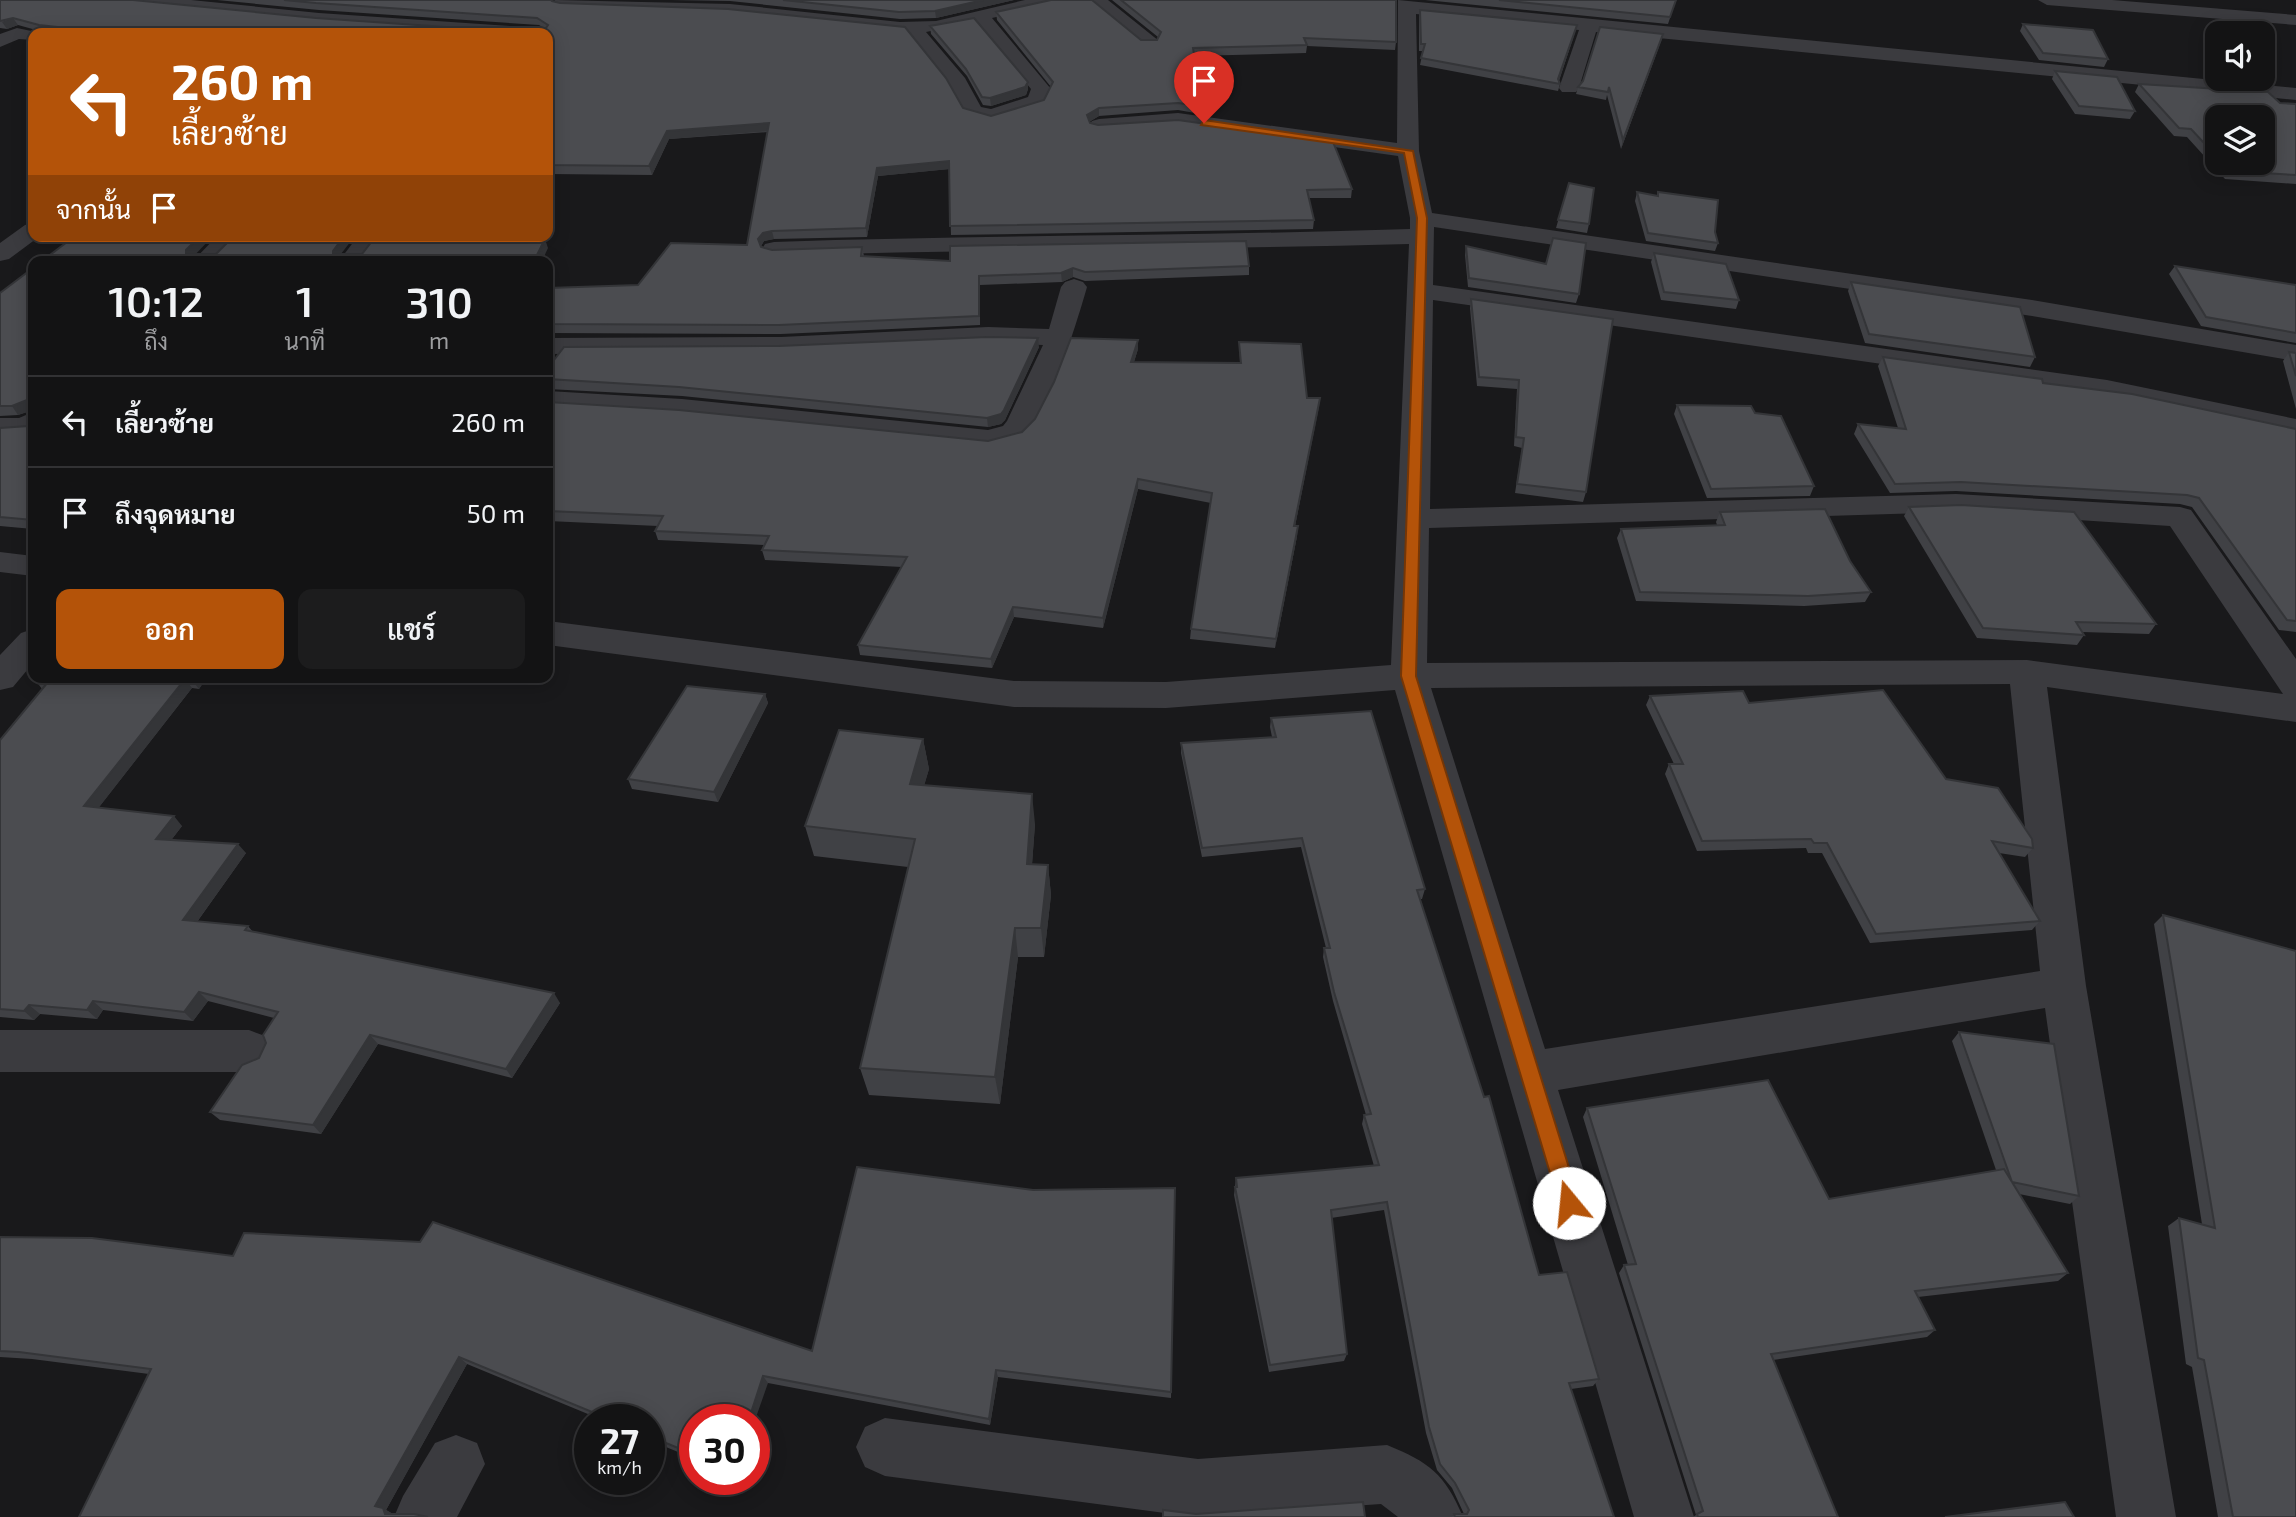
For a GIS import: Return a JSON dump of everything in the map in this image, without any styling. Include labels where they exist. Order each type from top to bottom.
[{"type":"street","points":[[138,0],[319,18],[466,28]]},
{"type":"street","points":[[262,12],[287,0]]},
{"type":"street","points":[[560,5],[730,9],[912,27],[936,26],[981,17],[1007,4],[1047,0]]},
{"type":"street","points":[[1097,0],[1150,41]]},
{"type":"street","points":[[2047,0],[2296,20]]},
{"type":"street","points":[[1664,1517],[1409,676],[1422,227],[1408,151],[1407,4],[1589,26],[2296,94]]},
{"type":"street","points":[[912,27],[958,82],[973,111],[992,115],[1037,101],[1041,89],[981,17]]},
{"type":"street","points":[[305,28],[319,18]]},
{"type":"street","points":[[1569,88],[1589,26]]},
{"type":"street","points":[[0,41],[17,33],[28,34]]},
{"type":"street","points":[[1099,125],[1178,119],[1408,151]]},
{"type":"street","points":[[774,249],[957,243],[1203,243],[1422,227],[2032,308],[2296,353]]},
{"type":"street","points":[[0,254],[28,234]]},
{"type":"street","points":[[210,256],[225,242]]},
{"type":"street","points":[[355,256],[366,242]]},
{"type":"street","points":[[553,400],[682,408],[989,439],[1013,432],[1020,425],[1060,337],[1074,287]]},
{"type":"street","points":[[1421,290],[2107,388],[2296,428]]},
{"type":"street","points":[[553,346],[781,345],[988,335],[1060,337]]},
{"type":"street","points":[[0,427],[28,425]]},
{"type":"street","points":[[1414,519],[1956,503],[2180,517],[2296,686]]},
{"type":"street","points":[[0,562],[28,565]]},
{"type":"street","points":[[553,633],[1014,694],[1166,695],[1409,676],[2027,672],[2296,709]]},
{"type":"street","points":[[0,678],[28,647]]},
{"type":"street","points":[[2027,672],[2064,986],[2146,1517]]},
{"type":"street","points":[[1530,1073],[2064,986]]},
{"type":"street","points":[[0,1051],[249,1051]]},
{"type":"street","points":[[885,1447],[1198,1488],[1387,1474],[1416,1492],[1433,1517]]},
{"type":"street","points":[[424,1517],[456,1464]]},
{"type":"building","points":[[0,0],[133,0],[316,18],[460,28],[66,28],[13,18],[0,21]]},
{"type":"building","points":[[284,0],[551,0],[560,3],[728,9],[905,27],[946,78],[963,108],[991,116],[1044,100],[1053,82],[996,12],[1051,0],[1092,0],[1141,40],[1157,40],[1161,32],[1121,0],[1396,0],[1396,42],[1304,38],[1307,45],[1193,48],[1202,106],[1178,103],[1099,108],[1087,115],[1090,123],[1098,125],[1178,120],[1333,142],[1352,189],[1307,190],[1314,220],[950,226],[949,161],[877,168],[866,228],[772,231],[763,233],[758,239],[761,247],[772,250],[862,247],[861,256],[950,261],[950,246],[1246,241],[1249,266],[1085,272],[1073,268],[1061,273],[979,276],[979,316],[779,325],[553,324],[553,288],[638,285],[671,243],[747,245],[769,123],[667,131],[649,166],[553,165],[553,28],[546,28],[548,25],[537,18]]},
{"type":"building","points":[[783,0],[983,0],[935,11],[899,12]]},
{"type":"building","points":[[1499,0],[1676,0],[1670,17]]},
{"type":"building","points":[[1420,10],[1577,25],[1558,79],[1560,84],[1421,58],[1425,44],[1421,44]]},
{"type":"building","points":[[974,18],[1028,82],[1025,87],[990,98],[982,97],[966,69],[930,26]]},
{"type":"building","points":[[2023,24],[2093,30],[2108,59],[2043,53]]},
{"type":"building","points":[[1600,27],[1663,34],[1623,140],[1609,87],[1608,92],[1578,87],[1583,81]]},
{"type":"building","points":[[2055,71],[2117,77],[2135,111],[2079,106]]},
{"type":"building","points":[[2139,84],[2205,88],[2205,91],[2268,92],[2280,103],[2296,104],[2296,175],[2275,174],[2275,105],[2205,105],[2205,144],[2191,129],[2179,128]]},
{"type":"building","points":[[1569,183],[1594,188],[1589,224],[1558,220]]},
{"type":"building","points":[[1637,192],[1718,200],[1715,232],[1718,243],[1648,233]]},
{"type":"building","points":[[1553,238],[1586,243],[1579,294],[1469,278],[1466,246],[1546,264]]},
{"type":"building","points":[[67,242],[194,242],[186,250],[186,254],[216,254],[228,242],[340,242],[333,254],[362,254],[371,242],[544,242],[536,256],[49,256]]},
{"type":"building","points":[[1654,253],[1726,264],[1739,300],[1664,292]]},
{"type":"building","points":[[2175,266],[2296,285],[2296,333],[2206,317]]},
{"type":"building","points":[[28,272],[28,426],[27,400],[12,406],[0,406],[0,293]]},
{"type":"building","points":[[1851,282],[2020,307],[2035,357],[1869,334]]},
{"type":"building","points":[[1471,299],[1613,319],[1586,492],[1517,484],[1524,438],[1516,437],[1519,380],[1479,377]]},
{"type":"building","points":[[987,337],[1038,338],[1004,410],[1001,414],[987,418],[679,387],[553,379],[553,361],[564,347],[779,346]]},
{"type":"building","points":[[1071,338],[1138,340],[1131,362],[1241,363],[1239,342],[1301,344],[1307,398],[1320,398],[1294,526],[1298,526],[1276,639],[1191,629],[1212,493],[1138,479],[1103,618],[1013,607],[991,659],[858,645],[907,557],[762,550],[769,536],[655,531],[663,516],[553,511],[553,402],[679,410],[988,441],[1022,432],[1035,419],[1054,382]]},
{"type":"building","points":[[2289,352],[2296,353],[2296,376]]},
{"type":"building","points":[[1883,357],[2042,379],[2043,383],[2132,394],[2296,429],[2296,621],[2287,620],[2199,498],[2187,495],[1961,482],[1895,484],[1858,424],[1906,429]]},
{"type":"building","points":[[1677,405],[1751,406],[1755,413],[1781,416],[1814,486],[1711,489]]},
{"type":"building","points":[[28,426],[28,520],[0,517],[0,428]]},
{"type":"building","points":[[1961,505],[2074,512],[2156,624],[2076,622],[2084,635],[1983,628],[1909,507]]},
{"type":"building","points":[[1825,509],[1850,561],[1871,592],[1808,596],[1640,592],[1621,529],[1725,525],[1720,512]]},
{"type":"building","points":[[47,683],[182,683],[84,806],[174,816],[156,839],[238,844],[183,920],[248,926],[245,930],[554,993],[506,1069],[370,1035],[313,1125],[210,1112],[242,1065],[259,1058],[266,1043],[263,1035],[278,1012],[199,992],[184,1012],[93,1001],[87,1010],[29,1005],[24,1011],[0,1009],[0,740]]},
{"type":"building","points":[[687,686],[765,694],[714,792],[628,779]]},
{"type":"building","points":[[1883,690],[1946,779],[1998,788],[2032,839],[2033,848],[1992,841],[2040,921],[1876,934],[1827,843],[1814,843],[1811,839],[1702,841],[1669,764],[1683,764],[1650,696],[1743,691],[1749,703]]},
{"type":"building","points":[[1371,711],[1425,889],[1417,890],[1484,1097],[1489,1096],[1539,1275],[1567,1272],[1599,1379],[1569,1383],[1614,1517],[1455,1517],[1454,1514],[1467,1514],[1469,1510],[1455,1483],[1440,1464],[1429,1427],[1387,1202],[1331,1210],[1347,1354],[1270,1365],[1235,1187],[1236,1178],[1379,1165],[1364,1115],[1371,1114],[1334,992],[1324,948],[1330,948],[1302,838],[1202,848],[1181,743],[1276,737],[1271,718]]},
{"type":"building","points":[[839,730],[923,739],[910,784],[1032,794],[1027,864],[1048,865],[1041,928],[1015,928],[995,1077],[860,1068],[915,839],[805,826]]},
{"type":"building","points":[[2163,915],[2296,951],[2296,1517],[2233,1517],[2204,1360],[2198,1358],[2179,1218],[2215,1228]]},
{"type":"building","points":[[1959,1032],[2054,1044],[2079,1196],[2012,1182]]},
{"type":"building","points":[[1768,1080],[1829,1199],[2004,1169],[2068,1273],[1915,1291],[1935,1330],[1771,1354],[1838,1517],[1698,1517],[1697,1514],[1703,1511],[1624,1265],[1636,1264],[1587,1108]]},
{"type":"building","points":[[857,1167],[1033,1190],[1175,1188],[1171,1392],[996,1370],[989,1419],[763,1376],[754,1404],[679,1404],[679,1448],[665,1443],[665,1404],[574,1405],[459,1357],[375,1506],[383,1508],[385,1514],[428,1517],[79,1517],[151,1369],[0,1351],[0,1237],[92,1238],[233,1256],[244,1233],[420,1242],[433,1222],[812,1351]]},
{"type":"building","points":[[1363,1502],[1365,1517],[1163,1517],[1163,1510],[1196,1514]]},
{"type":"building","points":[[2065,1502],[2074,1517],[1945,1517]]},
{"type":"route","points":[[1204,123],[1408,151],[1422,218],[1409,676],[1569,1203]]}]
